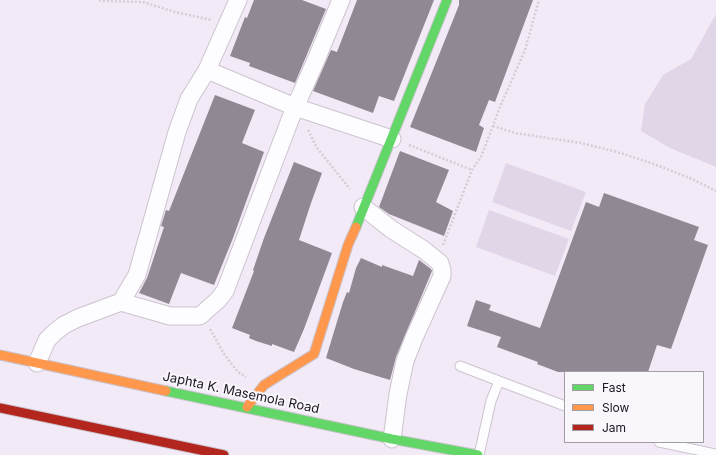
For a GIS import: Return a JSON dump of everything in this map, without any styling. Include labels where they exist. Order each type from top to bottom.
[{"type":"main road","points":[[247,407],[264,386],[314,354],[348,245],[447,0]]},
{"type":"main road","name":"Japhta K. Masemola Road","points":[[0,355],[478,455]]},
{"type":"main road","points":[[0,408],[224,455]]},
{"type":"street","points":[[37,363],[47,340],[64,325],[121,302],[137,275],[177,132],[189,100],[207,70],[238,0]]},
{"type":"street","points":[[121,302],[170,316],[200,316],[218,300],[225,291],[295,106],[341,0]]},
{"type":"street","points":[[207,70],[295,106],[392,139]]},
{"type":"street","points":[[363,207],[391,229],[424,250],[440,263],[441,266],[442,276],[430,300],[405,362],[398,394],[392,438]]},
{"type":"lane","points":[[460,366],[564,406]]},
{"type":"lane","points":[[478,455],[491,401],[499,381]]},
{"type":"lane","points":[[676,444],[716,454]]},
{"type":"path","points":[[99,0],[143,2],[175,12],[227,23]]},
{"type":"path","points":[[433,258],[443,245],[472,170],[481,156],[525,50],[539,0]]},
{"type":"path","points":[[295,106],[317,148],[343,178],[363,207]]},
{"type":"path","points":[[493,126],[515,133],[581,143],[617,152],[654,164],[692,179],[716,191]]},
{"type":"path","points":[[392,139],[472,170]]},
{"type":"path","points":[[200,316],[224,354],[238,372],[264,386]]},
{"type":"shaded area","points":[[716,14],[716,167],[670,148],[641,131],[645,104],[663,75],[691,59]]},
{"type":"shaded area","points":[[506,163],[586,192],[571,231],[492,202]]},
{"type":"shaded area","points":[[489,210],[569,239],[555,276],[476,247]]},
{"type":"building","points":[[254,0],[302,0],[326,9],[295,83],[249,66],[250,63],[230,56],[245,17],[247,18]]},
{"type":"building","points":[[357,0],[434,0],[394,101],[379,96],[373,113],[313,91],[331,50],[337,52]]},
{"type":"building","points":[[459,0],[533,0],[495,102],[489,100],[479,125],[484,128],[476,152],[410,127],[459,5]]},
{"type":"building","points":[[215,95],[255,110],[242,143],[264,152],[233,238],[214,285],[181,273],[169,304],[139,293],[147,278],[164,227],[161,226],[166,210],[169,211]]},
{"type":"building","points":[[400,151],[449,170],[436,202],[453,211],[444,236],[389,214],[379,207]]},
{"type":"building","points":[[294,162],[322,173],[299,240],[332,253],[294,352],[272,344],[272,346],[256,341],[249,338],[250,335],[232,328],[254,271],[253,270],[264,238]]},
{"type":"building","points":[[604,193],[699,227],[694,240],[708,245],[671,349],[657,345],[648,371],[558,372],[537,364],[538,362],[497,347],[501,337],[467,326],[476,300],[491,305],[489,310],[540,328],[586,202],[599,207]]},
{"type":"building","points":[[361,258],[382,267],[382,265],[413,276],[419,260],[432,271],[396,357],[390,380],[354,369],[326,358],[343,302],[347,292],[349,293],[356,268]]},
{"type":"traffic: fast","points":[[356,227],[447,0]]},
{"type":"traffic: fast","points":[[166,391],[392,439],[478,455]]},
{"type":"traffic: slow","points":[[247,407],[264,385],[314,354],[348,245],[356,227]]},
{"type":"traffic: slow","points":[[0,355],[166,391]]},
{"type":"traffic: jam","points":[[0,408],[224,455]]}]
